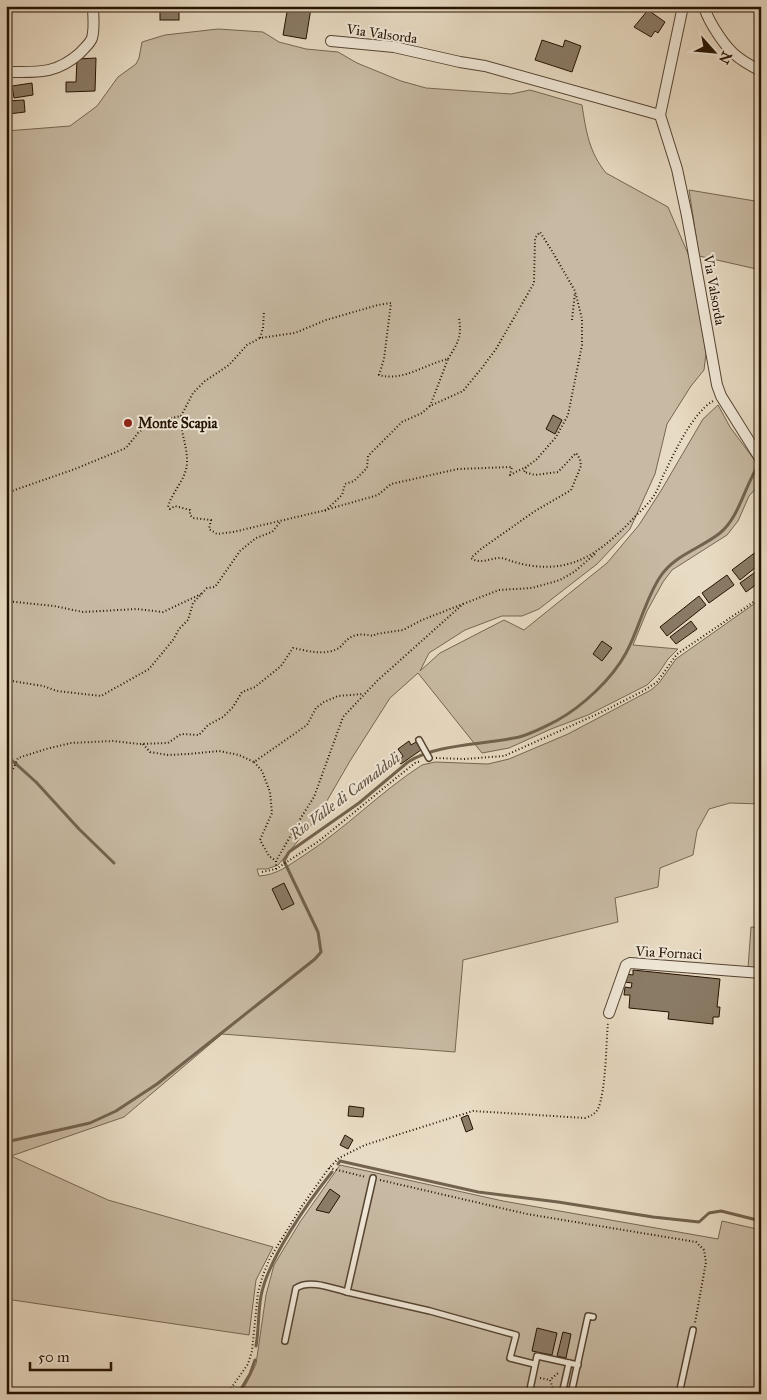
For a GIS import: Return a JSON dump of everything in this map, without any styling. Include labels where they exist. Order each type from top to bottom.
[{"type":"street","points":[[6,72],[47,72],[58,68],[75,57],[92,40],[94,32],[92,6]]},
{"type":"street","name":"Via Valsorda","points":[[683,6],[660,116],[679,178],[717,385],[721,396],[761,460]]},
{"type":"street","points":[[704,6],[706,14],[726,48],[745,63],[761,72]]},
{"type":"street","name":"Via Valsorda","points":[[331,41],[394,47],[485,66],[660,116]]},
{"type":"street","name":"Via Fornaci","points":[[609,1013],[626,966],[630,963],[761,973]]},
{"type":"lane","points":[[419,740],[430,758]]},
{"type":"lane","points":[[347,1292],[373,1178]]},
{"type":"lane","points":[[284,1341],[296,1288],[302,1284],[309,1284],[430,1311],[516,1336],[510,1358],[534,1364]]},
{"type":"lane","points":[[571,1394],[585,1343],[588,1316],[593,1317]]},
{"type":"lane","points":[[678,1391],[686,1364],[688,1338],[693,1330]]},
{"type":"lane","points":[[529,1394],[537,1356],[569,1363],[578,1368]]},
{"type":"lane","points":[[680,1362],[686,1364]]},
{"type":"lane","points":[[562,1394],[569,1363]]},
{"type":"path","points":[[325,510],[342,494],[345,484],[354,481],[367,468],[368,456],[402,422],[463,390],[496,349],[534,282],[535,238],[540,232],[575,292],[582,319],[582,345],[570,407],[556,437],[536,460],[510,475],[512,467],[458,469],[391,484],[378,495],[325,510],[233,532],[217,534],[209,529],[211,520],[193,518],[190,515],[190,510],[187,509],[175,506],[170,509],[168,508],[186,471],[187,460],[181,431],[181,416],[194,394],[205,381],[228,365],[247,344],[260,338],[295,333],[326,320],[391,303],[385,351],[379,375],[387,377],[398,376],[448,359]]},
{"type":"path","points":[[572,320],[575,292]]},
{"type":"path","points":[[260,338],[263,328],[264,310]]},
{"type":"path","points":[[430,406],[448,359],[459,343],[461,333],[459,318]]},
{"type":"path","points":[[6,785],[18,758],[46,749],[72,743],[113,741],[144,744],[168,743],[181,734],[199,735],[208,725],[233,707],[242,692],[255,687],[281,666],[293,648],[318,653],[330,651],[340,648],[348,639],[363,633],[372,636],[402,630],[422,620],[499,590],[532,588],[560,580],[574,572],[616,536],[654,497],[666,470],[695,420],[707,404],[721,396]]},
{"type":"path","points":[[6,493],[75,469],[126,448],[138,433],[151,422],[156,427],[167,419],[181,416]]},
{"type":"path","points":[[526,467],[524,472],[535,476],[558,472],[576,452],[581,466],[571,490],[535,511],[471,558],[480,562],[501,558],[531,567],[557,566],[575,562],[596,552]]},
{"type":"path","points":[[6,680],[43,686],[57,691],[101,696],[148,669],[188,620],[193,603],[207,588],[215,587],[240,551],[256,538],[272,532],[282,520]]},
{"type":"path","points":[[6,601],[54,606],[83,612],[137,609],[163,612],[202,594]]},
{"type":"path","points":[[262,872],[276,869],[319,841],[415,763],[430,758],[464,759],[504,756],[596,715],[643,691],[657,682],[677,654],[761,597]]},
{"type":"path","points":[[276,869],[276,861],[314,798],[343,718],[364,694],[421,640],[463,604]]},
{"type":"path","points":[[254,762],[307,725],[316,708],[324,702],[338,696],[364,694]]},
{"type":"path","points":[[144,744],[150,752],[188,754],[219,751],[239,755],[254,762],[262,771],[270,792],[272,813],[260,840],[269,856],[276,861]]},
{"type":"path","points":[[227,1394],[248,1364],[252,1351],[258,1292],[266,1266],[302,1206],[329,1168],[340,1158],[365,1145],[473,1110],[586,1118],[591,1116],[597,1111],[602,1092],[607,1034]]},
{"type":"path","points":[[329,1168],[527,1214],[696,1242],[704,1250],[706,1262],[696,1318]]},
{"type":"shaded area","points":[[218,29],[263,32],[279,42],[306,49],[338,52],[357,63],[401,81],[426,88],[511,94],[530,90],[582,105],[589,141],[600,165],[606,173],[668,207],[692,263],[706,353],[704,370],[691,386],[667,424],[655,474],[630,529],[597,564],[539,609],[522,616],[502,616],[465,630],[429,653],[420,671],[440,653],[504,620],[524,630],[607,563],[639,525],[703,419],[718,405],[730,427],[756,462],[761,472],[761,483],[749,496],[738,521],[727,535],[672,570],[647,611],[633,645],[678,649],[647,685],[588,715],[509,748],[482,753],[418,673],[390,698],[317,818],[278,865],[267,869],[257,869],[259,876],[277,872],[288,866],[422,765],[435,762],[488,764],[509,759],[568,734],[651,690],[659,683],[676,659],[761,599],[761,804],[730,803],[709,809],[697,831],[693,855],[660,868],[658,887],[615,898],[618,922],[463,960],[455,1052],[222,1034],[124,1117],[11,1156],[108,1200],[273,1247],[256,1280],[249,1335],[6,1299],[6,131],[70,126],[97,106],[118,77],[136,64],[142,42],[165,35]]},
{"type":"shaded area","points":[[689,190],[761,202],[761,270],[699,256]]},
{"type":"shaded area","points":[[751,927],[761,928],[761,969],[748,968]]},
{"type":"shaded area","points":[[340,1165],[503,1201],[718,1239],[722,1221],[761,1230],[761,1394],[241,1394],[256,1364],[266,1295],[274,1265],[300,1222]]},
{"type":"building","points":[[160,6],[179,6],[179,20],[160,20]]},
{"type":"building","points":[[288,6],[311,8],[306,39],[283,35]]},
{"type":"building","points":[[648,10],[665,22],[658,33],[655,31],[651,37],[634,27]]},
{"type":"building","points":[[542,40],[563,47],[565,40],[581,46],[572,72],[535,60]]},
{"type":"building","points":[[96,58],[95,91],[66,92],[66,82],[76,82],[77,59]]},
{"type":"building","points":[[32,83],[33,95],[14,98],[12,86]]},
{"type":"building","points":[[24,100],[25,112],[8,114],[7,101]]},
{"type":"building","points":[[553,415],[562,420],[555,434],[546,429]]},
{"type":"building","points":[[761,548],[761,563],[740,580],[732,570]]},
{"type":"building","points":[[761,568],[761,581],[746,592],[740,583]]},
{"type":"building","points":[[727,575],[734,585],[709,603],[702,593]]},
{"type":"building","points":[[699,596],[706,605],[667,636],[660,627]]},
{"type":"building","points":[[691,621],[697,629],[676,644],[670,637]]},
{"type":"building","points":[[602,641],[612,648],[602,661],[593,654]]},
{"type":"building","points":[[409,741],[411,745],[416,742],[421,750],[401,764],[398,762],[403,756],[398,749]]},
{"type":"building","points":[[284,883],[294,904],[282,910],[272,889]]},
{"type":"building","points":[[633,970],[720,979],[717,1007],[720,1007],[719,1017],[713,1017],[713,1024],[668,1019],[669,1012],[629,1008],[630,995],[624,995],[625,987],[631,988],[632,983],[624,982],[625,974],[633,975]]},
{"type":"building","points":[[349,1106],[364,1108],[363,1117],[348,1116]]},
{"type":"building","points":[[468,1115],[473,1129],[466,1132],[461,1118]]},
{"type":"building","points":[[345,1135],[353,1140],[348,1149],[340,1145]]},
{"type":"building","points":[[330,1189],[340,1196],[329,1213],[316,1210]]},
{"type":"building","points":[[537,1328],[557,1333],[552,1355],[532,1351]]},
{"type":"building","points":[[563,1332],[571,1334],[566,1358],[557,1356]]},
{"type":"waterway","name":"Rio Valle di Camaldoli","points":[[6,1142],[90,1123],[116,1111],[157,1084],[315,959],[321,952],[318,932],[284,861],[289,852],[359,803],[408,762],[419,756],[445,748],[525,735],[566,715],[596,692],[613,673],[626,653],[650,595],[660,577],[672,563],[712,539],[727,527],[759,464]]},
{"type":"waterway","points":[[6,755],[36,782],[79,829],[114,863]]},
{"type":"waterway","points":[[338,1164],[340,1161],[478,1192],[653,1217],[699,1222],[709,1213],[721,1211],[761,1221]]},
{"type":"waterway","points":[[256,1346],[259,1308],[265,1281],[290,1231],[332,1172]]},
{"type":"waterway","points":[[238,1394],[250,1374],[255,1360]]},
{"type":"place","name":"Monte Scapia","points":[[128,423]]}]
